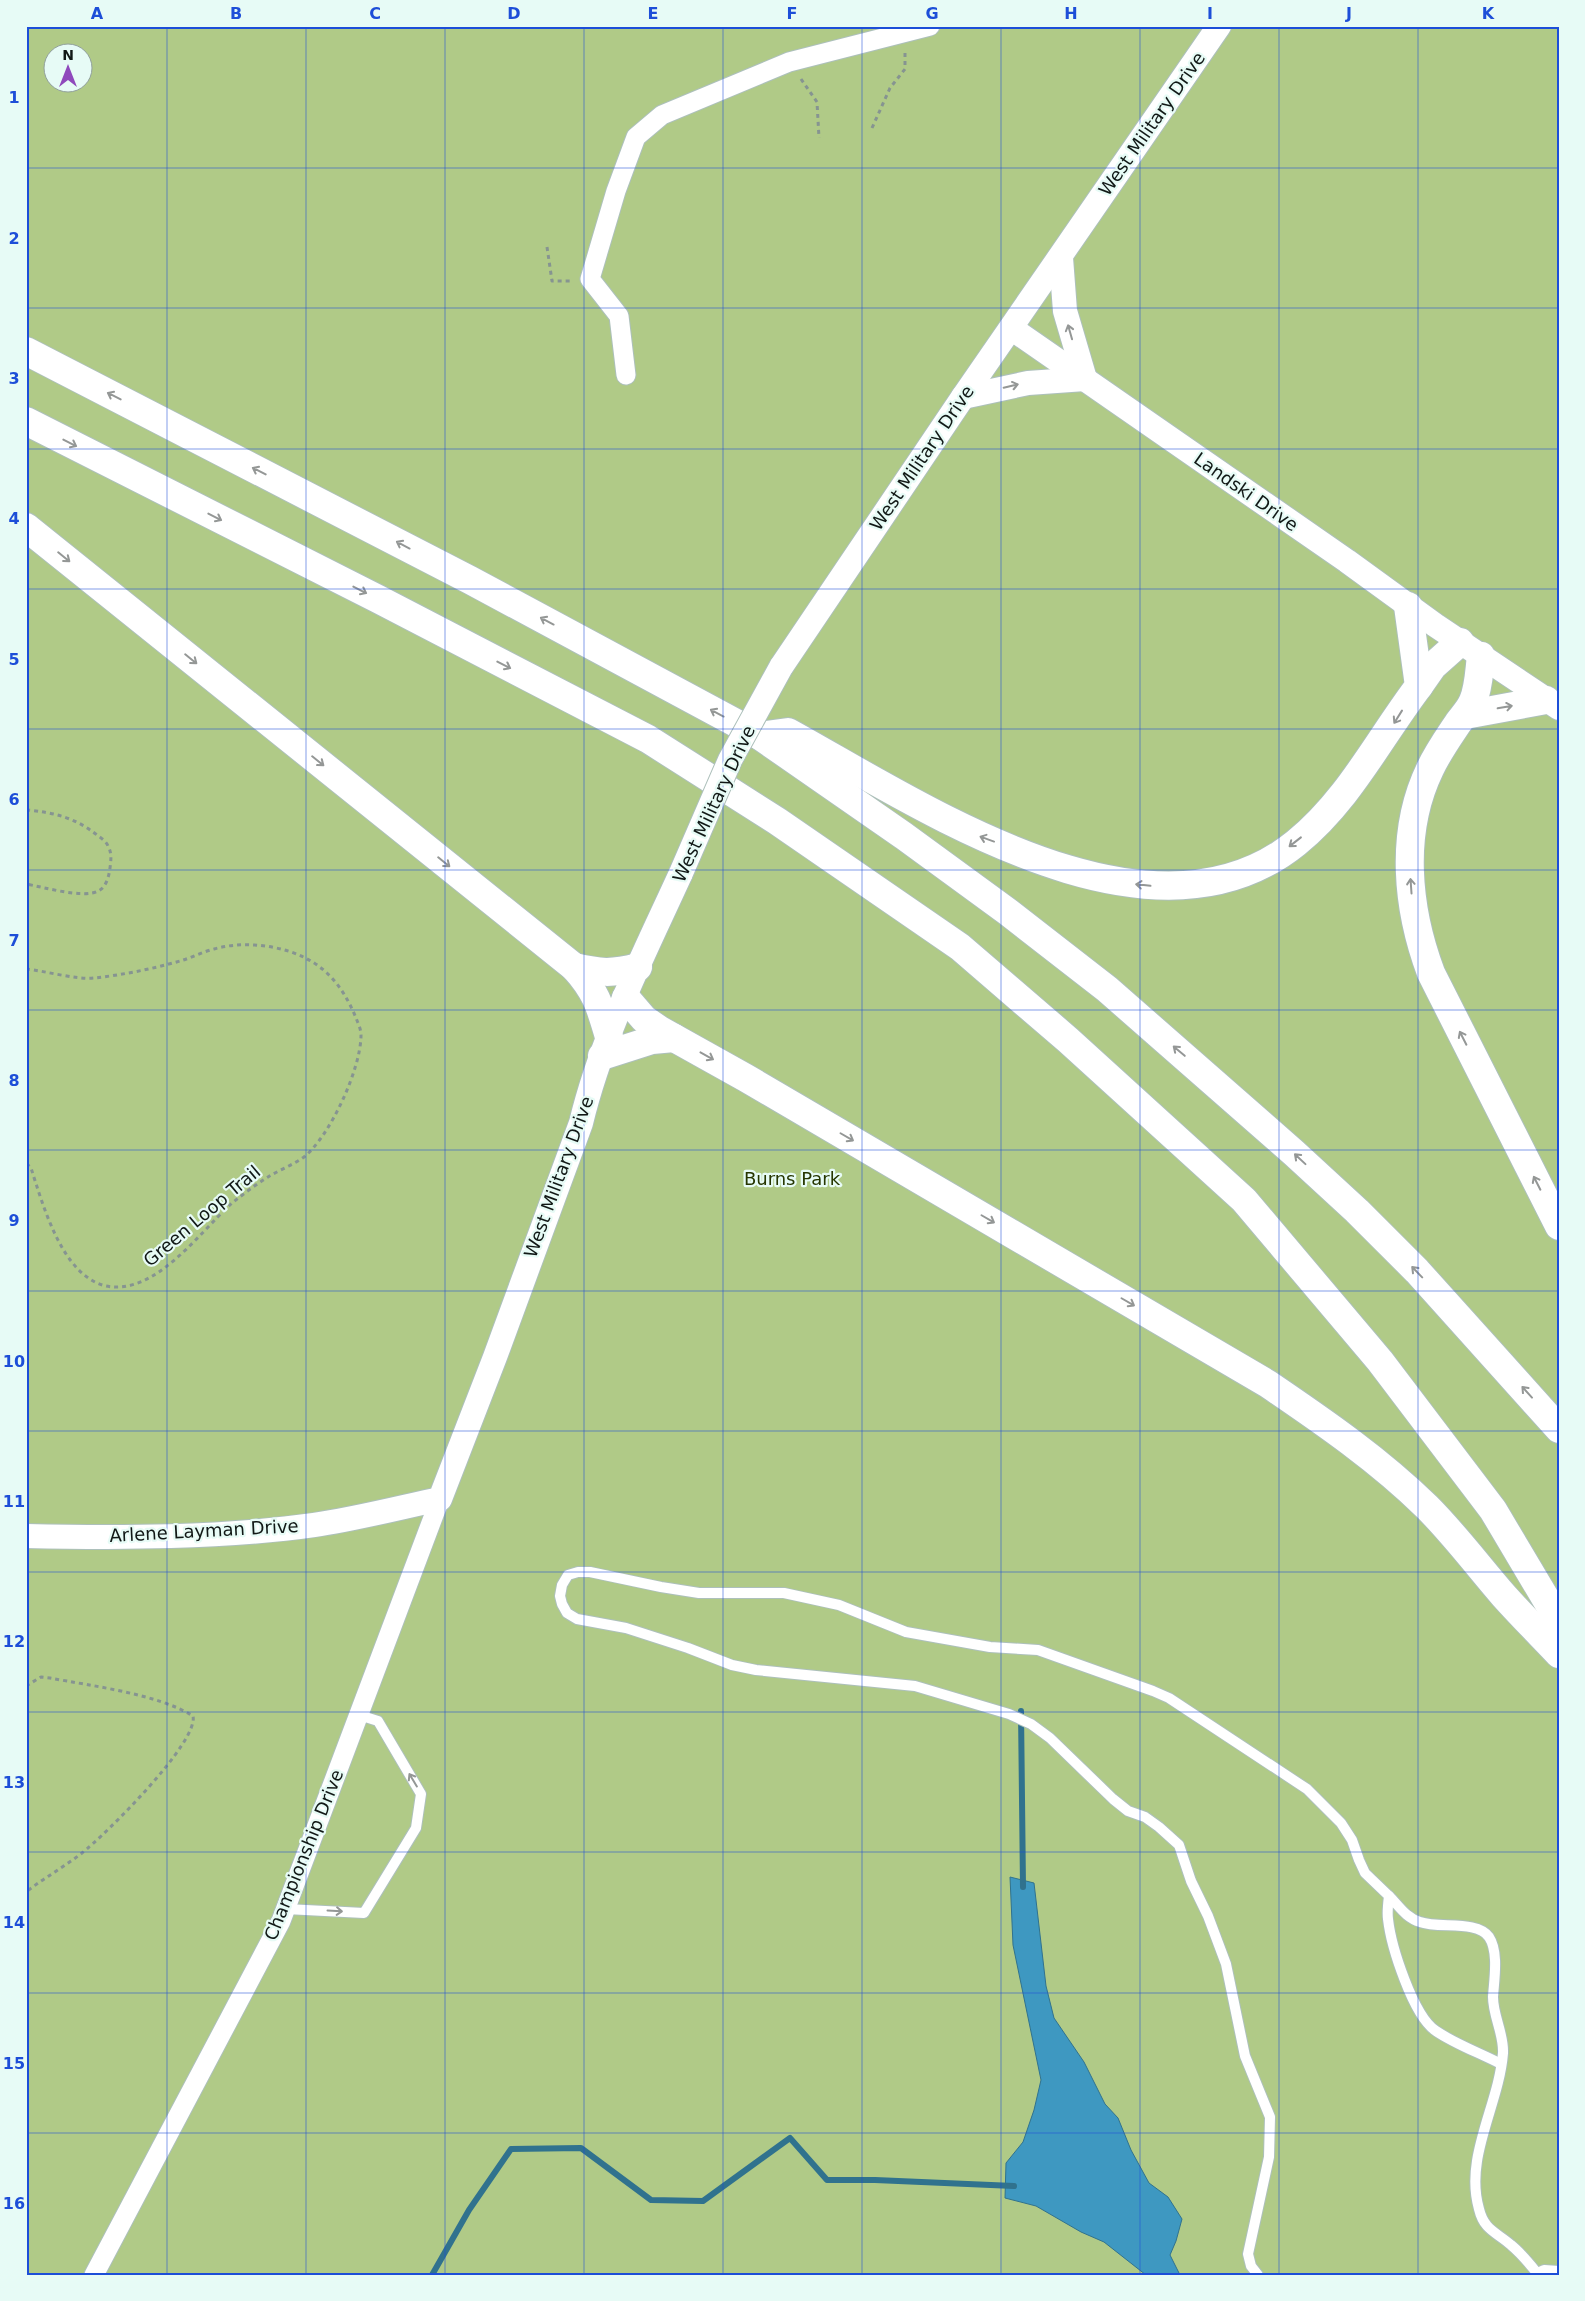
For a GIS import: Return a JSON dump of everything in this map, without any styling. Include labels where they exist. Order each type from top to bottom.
[{"type":"highway","points":[[26,351],[470,580],[760,736],[904,836],[1008,912],[1107,989],[1196,1065],[1343,1198],[1417,1271],[1559,1429]]},
{"type":"highway","points":[[26,421],[360,590],[648,739],[777,821],[960,947],[1068,1040],[1244,1200],[1380,1361],[1487,1502],[1559,1621]]},
{"type":"highway","points":[[26,527],[574,967],[590,984],[600,1006],[606,1046],[674,1038]]},
{"type":"highway","points":[[1408,606],[1419,686]]},
{"type":"highway","points":[[760,736],[788,732],[970,833],[1082,874],[1143,885],[1190,884],[1225,878],[1258,865],[1294,844],[1323,819],[1344,795],[1434,666],[1470,649],[1476,692],[1473,703],[1429,770],[1420,798],[1410,856],[1410,885],[1414,918],[1431,974],[1559,1226]]},
{"type":"highway","points":[[1465,715],[1552,704]]},
{"type":"highway","points":[[574,967],[598,973],[615,973],[638,967]]},
{"type":"highway","points":[[626,998],[644,1019],[674,1038],[746,1078],[1268,1384],[1333,1428],[1376,1461],[1426,1506],[1451,1532],[1504,1596],[1559,1654]]},
{"type":"street","points":[[626,374],[620,316],[590,279],[616,191],[636,137],[662,115],[789,62],[930,26]]},
{"type":"street","name":"West Military Drive","points":[[440,1500],[581,1123],[606,1046],[638,967],[730,760],[781,667],[1219,26]]},
{"type":"street","points":[[964,397],[1028,382],[1085,379],[1065,311],[1060,258]]},
{"type":"street","name":"Landski Drive","points":[[1011,328],[1408,606],[1552,704]]},
{"type":"street","name":"Arlene Layman Drive","points":[[26,1536],[79,1537],[258,1532],[316,1525],[440,1500]]},
{"type":"street","name":"Championship Drive","points":[[94,2275],[286,1909],[440,1500]]},
{"type":"lane","points":[[1258,2275],[1251,2266],[1248,2254],[1269,2157],[1270,2117],[1245,2056],[1226,1964],[1208,1916],[1191,1881],[1179,1845],[1160,1827],[1145,1817],[1128,1811],[1113,1799],[1070,1756],[1031,1724],[1009,1714],[915,1686],[778,1674],[732,1665],[688,1648],[626,1628],[577,1619],[567,1613],[560,1596],[562,1585],[568,1575],[578,1572],[590,1572],[699,1593],[784,1593],[839,1604],[906,1632],[990,1647],[1038,1650],[1169,1698],[1307,1789],[1341,1823],[1352,1840],[1358,1860],[1365,1873],[1407,1916],[1421,1923],[1483,1931],[1490,1938],[1493,1947],[1493,2005],[1502,2037],[1501,2064],[1477,2161],[1475,2183],[1479,2210],[1487,2228],[1511,2244],[1536,2274],[1544,2270],[1559,2271]]},
{"type":"lane","points":[[286,1909],[364,1913],[416,1828],[421,1794],[378,1721],[360,1715]]},
{"type":"lane","points":[[1389,1896],[1388,1918],[1391,1936],[1412,1999],[1424,2020],[1435,2031],[1501,2064]]},
{"type":"path","points":[[872,128],[890,88],[906,69],[904,33]]},
{"type":"path","points":[[789,62],[818,102],[819,138]]},
{"type":"path","points":[[547,247],[552,281],[590,279]]},
{"type":"path","points":[[26,810],[49,812],[77,822],[108,844],[112,857],[104,887],[98,892],[88,894],[67,892],[26,884]]},
{"type":"path","name":"Green Loop Trail","points":[[26,969],[92,978],[180,961],[214,949],[233,945],[253,945],[290,951],[313,961],[333,977],[350,1005],[361,1032],[360,1049],[342,1102],[326,1131],[304,1156],[266,1178],[232,1203],[168,1266],[127,1288],[105,1286],[86,1278],[60,1246],[45,1213],[31,1168],[26,1163]]},
{"type":"path","points":[[26,1686],[41,1678],[50,1678],[144,1697],[186,1712],[193,1716],[194,1722],[185,1741],[138,1800],[81,1854],[26,1892]]},
{"type":"green space","name":"Burns Park","points":[[26,26],[1559,26],[1559,2275],[26,2275]]},
{"type":"water","points":[[1010,1877],[1034,1883],[1046,1986],[1054,2018],[1084,2062],[1105,2104],[1118,2118],[1131,2150],[1149,2183],[1168,2197],[1182,2219],[1170,2255],[1180,2275],[1146,2275],[1104,2242],[1081,2232],[1036,2206],[1005,2198],[1006,2163],[1023,2142],[1034,2110],[1041,2080],[1013,1945]]},
{"type":"waterway","points":[[1021,1711],[1023,1887]]},
{"type":"waterway","points":[[432,2275],[469,2210],[511,2149],[581,2148],[651,2200],[703,2201],[790,2138],[827,2180],[875,2180],[1014,2186]]}]
